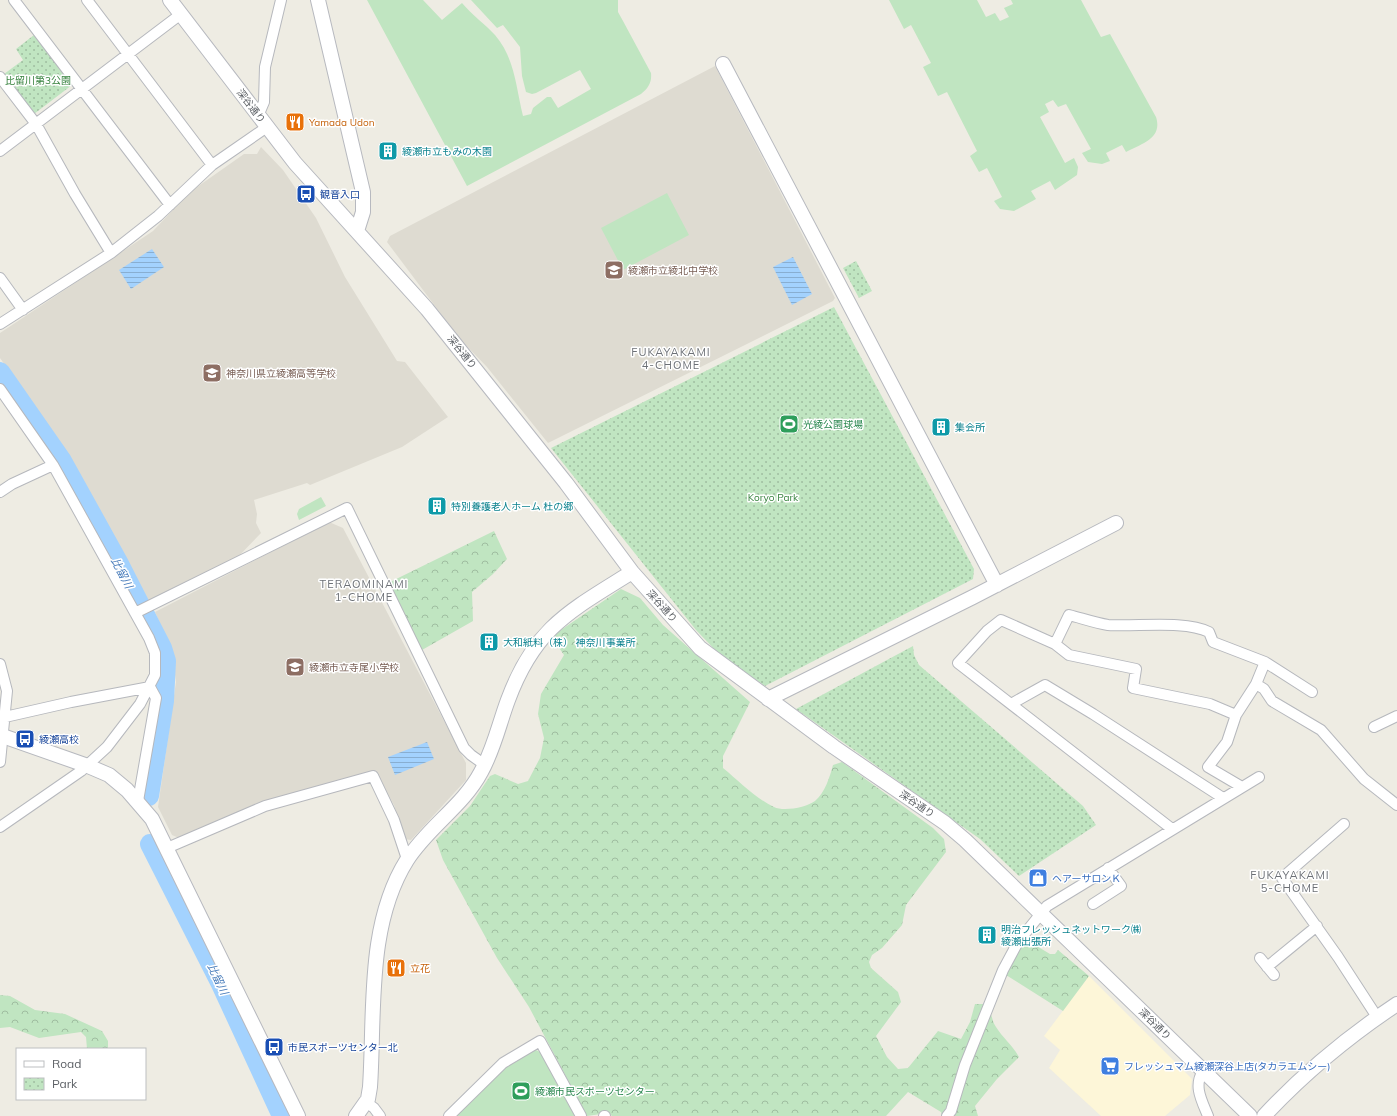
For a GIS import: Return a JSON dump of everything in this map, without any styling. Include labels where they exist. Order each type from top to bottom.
[{"type":"street","points":[[14,0],[170,205]]},
{"type":"street","points":[[87,0],[212,165]]},
{"type":"street","name":"深谷通り","points":[[170,0],[258,116],[319,190],[422,304],[462,352],[566,484],[632,572],[700,648],[859,765],[945,823],[971,845],[1250,1116]]},
{"type":"street","points":[[258,116],[264,102],[265,68],[281,0]]},
{"type":"street","points":[[318,0],[363,192],[363,212],[357,231]]},
{"type":"street","points":[[0,151],[83,90],[181,14]]},
{"type":"street","points":[[723,64],[997,585]]},
{"type":"street","points":[[0,77],[36,124],[75,194],[111,253]]},
{"type":"street","points":[[0,324],[111,253],[170,205],[212,165],[267,127]]},
{"type":"street","points":[[0,278],[23,310]]},
{"type":"street","points":[[0,389],[53,465],[140,611],[155,653],[155,675],[150,687],[140,704],[107,747],[88,766],[0,827]]},
{"type":"street","points":[[0,492],[12,484],[53,465]]},
{"type":"street","points":[[140,611],[348,508],[464,748],[485,765]]},
{"type":"street","points":[[768,699],[997,585],[1116,523]]},
{"type":"street","points":[[356,1116],[366,1102],[370,1087],[378,945],[389,894],[407,859],[423,839],[462,800],[473,786],[485,765],[522,666],[541,637],[568,613],[632,572]]},
{"type":"street","points":[[1055,644],[1069,615],[1107,624],[1147,624],[1201,628],[1209,632],[1213,642],[1266,662],[1312,692]]},
{"type":"street","points":[[1172,829],[958,663],[987,631],[1001,620],[1055,644],[1069,655],[1136,669],[1133,688],[1210,704],[1236,715]]},
{"type":"street","points":[[1242,787],[1208,767],[1227,742],[1236,715],[1256,684],[1266,662]]},
{"type":"street","points":[[0,664],[6,691],[5,717],[1,735],[0,762]]},
{"type":"street","points":[[1256,684],[1264,689],[1272,700],[1321,730],[1364,779],[1397,805]]},
{"type":"street","points":[[1011,704],[1045,685],[1094,714],[1223,798]]},
{"type":"street","points":[[5,717],[71,702],[150,687]]},
{"type":"street","points":[[138,801],[156,698],[150,687]]},
{"type":"street","points":[[1374,727],[1397,716]]},
{"type":"street","points":[[1,735],[109,775],[138,801],[152,819],[167,848],[298,1116]]},
{"type":"street","points":[[167,848],[266,806],[373,776],[394,820],[407,859]]},
{"type":"street","points":[[947,1116],[951,1111],[965,1065],[1003,970],[1018,942],[1047,906],[1259,776]]},
{"type":"street","points":[[1344,824],[1282,878],[1377,1017]]},
{"type":"street","points":[[1093,904],[1122,886],[1108,868]]},
{"type":"street","points":[[1267,967],[1316,926]]},
{"type":"street","points":[[1260,958],[1274,975]]},
{"type":"street","points":[[1264,1116],[1338,1046],[1397,1004]]},
{"type":"street","points":[[449,1116],[503,1063],[540,1041],[581,1116]]},
{"type":"street","points":[[1203,1071],[1198,1078],[1197,1085],[1208,1116]]},
{"type":"street","points":[[366,1102],[374,1108],[380,1116]]},
{"type":"shaded area","name":"綾瀬市立綾北中学校","points":[[715,66],[835,298],[833,301],[548,443],[487,367],[459,338],[387,242],[390,236]]},
{"type":"shaded area","name":"神奈川県立綾瀬高等学校","points":[[261,147],[283,170],[316,218],[345,277],[397,361],[405,362],[448,417],[402,447],[310,485],[307,483],[254,500],[257,514],[256,523],[261,533],[235,560],[148,602],[67,455],[0,358],[0,333],[153,231],[190,192],[244,154],[257,154]]},
{"type":"shaded area","name":"綾瀬市立寺尾小学校","points":[[329,522],[343,528],[466,763],[466,780],[411,840],[404,839],[394,805],[375,771],[266,802],[179,838],[172,835],[158,807],[176,682],[172,651],[155,612]]},
{"type":"shaded area","points":[[1089,976],[1192,1079],[1190,1095],[1165,1116],[1101,1116],[1049,1068],[1060,1050],[1044,1036]]},
{"type":"green space","points":[[367,0],[423,0],[442,20],[462,3],[495,35],[507,53],[514,74],[523,116],[531,114],[533,108],[547,97],[551,97],[558,108],[591,89],[580,70],[536,93],[532,94],[526,92],[522,76],[520,47],[503,25],[497,28],[471,0],[618,0],[618,12],[651,73],[650,82],[648,87],[641,94],[467,186]]},
{"type":"green space","points":[[889,0],[977,0],[986,17],[995,13],[1000,21],[1009,17],[1004,8],[1013,4],[1011,0],[1081,0],[1101,37],[1110,34],[1156,117],[1157,124],[1154,136],[1126,152],[1122,145],[1106,153],[1110,161],[1102,164],[1088,162],[1082,153],[1091,149],[1066,104],[1058,107],[1053,100],[1045,104],[1049,112],[1040,117],[1065,163],[1074,158],[1078,167],[1077,175],[1055,190],[1050,181],[1031,191],[1036,199],[1014,211],[1000,209],[994,201],[1002,197],[987,168],[979,172],[970,156],[977,151],[947,92],[938,96],[923,67],[931,63],[911,25],[904,29]]},
{"type":"green space","name":"比留川第3公園","points":[[34,35],[72,85],[34,114],[4,74],[23,60],[16,49]]},
{"type":"green space","points":[[667,193],[689,235],[623,270],[601,228]]},
{"type":"green space","points":[[856,261],[872,291],[859,298],[843,268]]},
{"type":"green space","name":"Koryo Park","points":[[834,307],[974,569],[973,579],[765,686],[720,655],[696,630],[551,448]]},
{"type":"green space","points":[[321,497],[326,506],[299,520],[297,514],[299,509]]},
{"type":"green space","points":[[494,531],[507,559],[493,574],[472,592],[473,621],[422,650],[388,583]]},
{"type":"green space","points":[[621,589],[640,598],[663,625],[750,702],[723,756],[723,768],[754,794],[767,803],[778,808],[789,809],[807,805],[815,801],[822,794],[833,765],[842,762],[933,828],[944,839],[946,852],[906,905],[902,925],[882,948],[872,955],[869,962],[871,968],[898,992],[901,1002],[876,1036],[887,1057],[898,1069],[908,1068],[938,1031],[961,1039],[970,1022],[975,1004],[983,1004],[989,1010],[996,1027],[1019,1057],[997,1079],[975,1106],[978,1116],[942,1116],[941,1112],[908,1092],[886,1116],[612,1116],[608,1113],[587,1116],[529,1007],[497,958],[443,860],[436,840],[470,806],[490,776],[495,774],[518,784],[528,781],[540,758],[544,738],[538,714],[541,694],[564,655],[555,642],[555,634]]},
{"type":"green space","points":[[913,646],[914,655],[919,665],[1083,806],[1096,825],[1019,876],[980,839],[796,709]]},
{"type":"green space","points":[[1025,939],[1050,954],[1055,954],[1058,950],[1089,976],[1063,1011],[1006,975]]},
{"type":"green space","points":[[0,995],[10,996],[35,1010],[65,1014],[102,1031],[108,1041],[108,1048],[87,1048],[86,1037],[81,1032],[39,1038],[10,1027],[0,1028]]},
{"type":"green space","name":"綾瀬市民スポーツセンター","points":[[534,1049],[540,1052],[575,1116],[453,1116],[506,1067]]},
{"type":"water","points":[[152,249],[164,267],[131,289],[119,270]]},
{"type":"water","points":[[793,257],[812,294],[792,305],[773,267]]},
{"type":"water","points":[[427,742],[434,759],[395,775],[388,757]]},
{"type":"waterway","name":"比留川","points":[[0,372],[62,461],[118,562],[162,648],[166,661],[164,701],[149,796]]},
{"type":"waterway","name":"比留川","points":[[150,844],[221,984],[282,1116]]},
{"type":"place","name":"Yamada Udon","points":[[295,122]]},
{"type":"place","name":"綾瀬市立もみの木園","points":[[388,151]]},
{"type":"place","name":"観音入口","points":[[306,194]]},
{"type":"place","name":"綾瀬市立綾北中学校","points":[[614,270]]},
{"type":"place","name":"神奈川県立綾瀬高等学校","points":[[212,373]]},
{"type":"place","name":"光綾公園球場","points":[[789,424]]},
{"type":"place","name":"集会所","points":[[941,427]]},
{"type":"place","name":"特別養護老人ホーム 杜の郷","points":[[437,506]]},
{"type":"place","name":"大和紙料（株） 神奈川事業所","points":[[489,642]]},
{"type":"place","name":"綾瀬市立寺尾小学校","points":[[295,667]]},
{"type":"place","name":"綾瀬高校","points":[[25,739]]},
{"type":"place","name":"ヘアーサロンＫ","points":[[1038,878]]},
{"type":"place","name":"明治フレッシュネットワーク㈱ 綾瀬出張所","points":[[987,935]]},
{"type":"place","name":"立花","points":[[396,968]]},
{"type":"place","name":"市民スポーツセンター北","points":[[274,1047]]},
{"type":"place","name":"フレッシュマム綾瀬深谷上店(タカラエムシー)","points":[[1110,1066]]},
{"type":"place","name":"綾瀬市民スポーツセンター","points":[[521,1091]]},
{"type":"district","name":"FUKAYAKAMI 4-CHOME","points":[[671,358]]},
{"type":"district","name":"TERAOMINAMI 1-CHOME","points":[[364,590]]},
{"type":"district","name":"FUKAYAKAMI 5-CHOME","points":[[1290,881]]}]
